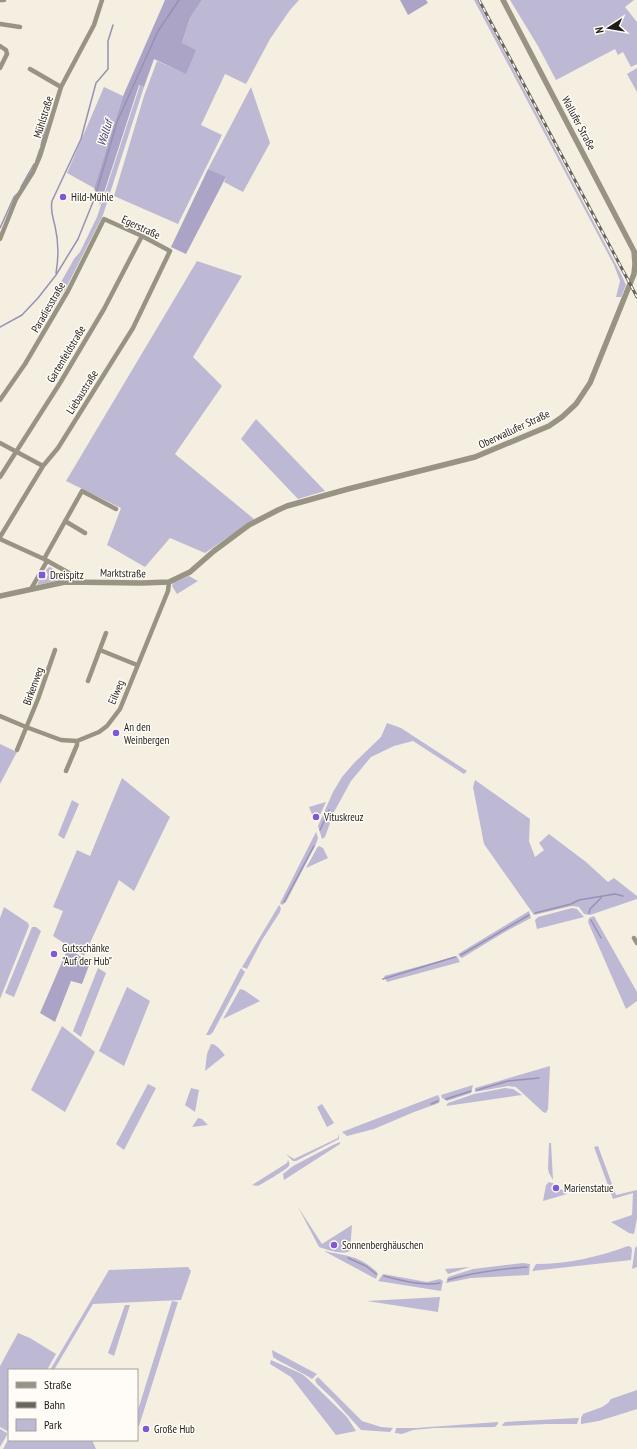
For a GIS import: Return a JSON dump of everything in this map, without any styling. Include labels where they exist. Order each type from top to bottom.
[{"type":"street","name":"Mühlstraße","points":[[0,239],[16,199],[33,172],[40,156],[61,87],[94,24],[102,0]]},
{"type":"street","name":"Wallufer Straße","points":[[503,0],[637,256]]},
{"type":"street","points":[[0,24],[20,27]]},
{"type":"street","points":[[0,46],[6,50],[7,54],[0,68]]},
{"type":"street","points":[[30,69],[61,87]]},
{"type":"street","name":"Egerstraße","points":[[104,219],[142,236],[170,251]]},
{"type":"street","name":"Paradiesstraße","points":[[0,400],[25,364],[68,291],[104,219]]},
{"type":"street","name":"Gartenfeldstraße","points":[[0,477],[100,316],[142,236]]},
{"type":"street","name":"Liebaustraße","points":[[0,538],[43,466],[58,448],[133,328],[170,251]]},
{"type":"street","name":"Oberwallufer Straße","points":[[233,537],[261,517],[288,506],[483,454],[549,426],[562,417],[578,402],[590,383],[635,276],[634,251]]},
{"type":"street","points":[[0,443],[43,466]]},
{"type":"street","points":[[31,589],[82,491],[116,509]]},
{"type":"street","points":[[65,522],[85,533]]},
{"type":"street","name":"Marktstraße","points":[[0,596],[65,582],[169,582],[190,572],[211,553],[233,537]]},
{"type":"street","points":[[0,538],[71,574],[77,582]]},
{"type":"street","name":"Eilweg","points":[[0,716],[57,739],[68,741],[77,741],[99,732],[107,726],[120,708],[168,591],[169,582]]},
{"type":"street","points":[[88,681],[106,634]]},
{"type":"street","name":"Birkenweg","points":[[17,750],[55,650]]},
{"type":"street","points":[[100,650],[137,665]]},
{"type":"street","points":[[66,772],[77,745],[77,741]]},
{"type":"street","points":[[634,938],[637,943]]},
{"type":"green space","points":[[202,0],[299,0],[290,10],[270,39],[246,84],[225,74],[201,125],[222,135],[178,224],[114,196],[144,96],[157,61],[185,73],[182,43],[190,18]]},
{"type":"green space","points":[[474,0],[477,0],[621,274],[626,285],[621,297],[616,297],[620,281],[614,265]]},
{"type":"green space","points":[[510,0],[634,0],[625,7],[637,22],[637,64],[631,67],[623,52],[618,55],[615,49],[556,80],[538,46]]},
{"type":"green space","points":[[637,68],[637,92],[627,74]]},
{"type":"green space","points":[[140,85],[144,87],[103,215],[66,288],[48,317],[43,314],[74,259],[80,252],[97,217]]},
{"type":"green space","points":[[104,87],[123,96],[94,188],[67,173]]},
{"type":"green space","points":[[251,87],[270,143],[243,192],[224,182],[226,178],[208,169]]},
{"type":"green space","points":[[197,261],[242,276],[193,357],[222,386],[175,454],[254,519],[205,553],[170,538],[145,567],[107,545],[121,508],[66,481]]},
{"type":"green space","points":[[256,419],[325,491],[298,499],[241,439]]},
{"type":"green space","points":[[49,567],[52,568],[54,573],[63,578],[65,574],[68,577],[67,579],[37,585],[41,577],[46,579],[48,574],[44,572]]},
{"type":"green space","points":[[189,576],[198,581],[177,594],[172,586],[173,583]]},
{"type":"green space","points":[[387,723],[401,728],[467,771],[464,774],[413,741],[394,746],[371,757],[351,781],[334,812],[325,837],[322,839],[318,826],[333,792],[342,777],[354,763],[381,737]]},
{"type":"green space","points":[[0,744],[17,752],[0,784]]},
{"type":"green space","points":[[122,778],[170,817],[134,891],[119,880],[84,956],[53,936],[63,911],[53,907],[77,850],[90,856]]},
{"type":"green space","points":[[475,780],[530,819],[529,841],[535,857],[544,850],[539,843],[549,834],[586,862],[608,882],[614,878],[637,896],[637,899],[590,915],[584,914],[579,907],[572,906],[534,915],[484,844],[473,787]]},
{"type":"green space","points":[[72,800],[79,804],[64,839],[58,835]]},
{"type":"green space","points":[[326,802],[318,819],[314,819],[309,807]]},
{"type":"green space","points":[[316,832],[318,838],[316,844],[286,902],[282,905],[280,903]]},
{"type":"green space","points":[[319,846],[323,848],[328,858],[306,868],[317,848]]},
{"type":"green space","points":[[279,905],[281,908],[280,912],[262,940],[247,969],[242,967]]},
{"type":"green space","points":[[4,907],[28,923],[29,926],[0,999],[0,918]]},
{"type":"green space","points":[[572,908],[577,909],[584,917],[537,929],[535,920],[538,917]]},
{"type":"green space","points":[[529,911],[531,918],[462,958],[458,954]]},
{"type":"green space","points":[[594,916],[637,992],[637,1001],[626,1009],[588,922],[589,918]]},
{"type":"green space","points":[[32,927],[36,927],[41,931],[14,997],[5,993]]},
{"type":"green space","points":[[457,956],[460,962],[387,982],[384,976]]},
{"type":"green space","points":[[98,968],[106,973],[81,1037],[73,1031]]},
{"type":"green space","points":[[241,968],[245,972],[213,1032],[210,1035],[206,1035]]},
{"type":"green space","points":[[127,987],[150,1001],[124,1066],[99,1051]]},
{"type":"green space","points":[[240,989],[244,990],[260,1001],[223,1019]]},
{"type":"green space","points":[[62,1026],[95,1052],[65,1112],[31,1090]]},
{"type":"green space","points":[[211,1044],[217,1046],[225,1055],[205,1071],[207,1054]]},
{"type":"green space","points":[[550,1066],[548,1109],[546,1113],[543,1112],[516,1087],[508,1086],[475,1092],[475,1088]]},
{"type":"green space","points":[[148,1084],[156,1088],[124,1150],[116,1144]]},
{"type":"green space","points":[[473,1085],[471,1093],[447,1101],[442,1098],[441,1095]]},
{"type":"green space","points":[[191,1088],[199,1090],[195,1112],[185,1105]]},
{"type":"green space","points":[[505,1088],[513,1089],[522,1095],[446,1106],[448,1103],[474,1094]]},
{"type":"green space","points":[[438,1095],[440,1099],[439,1103],[374,1129],[347,1136],[342,1132]]},
{"type":"green space","points":[[322,1104],[334,1123],[327,1127],[317,1107]]},
{"type":"green space","points":[[198,1118],[202,1119],[208,1125],[192,1127]]},
{"type":"green space","points":[[339,1133],[339,1139],[296,1161],[293,1161],[286,1154],[294,1159],[338,1138]]},
{"type":"green space","points":[[340,1142],[340,1144],[284,1180],[283,1174],[293,1166]]},
{"type":"green space","points":[[549,1143],[551,1143],[553,1180],[548,1169]]},
{"type":"green space","points":[[598,1146],[616,1195],[637,1190],[637,1218],[634,1234],[629,1233],[611,1222],[632,1215],[633,1193],[613,1199],[594,1147]]},
{"type":"green space","points":[[288,1160],[289,1166],[284,1170],[258,1186],[252,1185],[287,1163]]},
{"type":"green space","points":[[549,1182],[555,1184],[552,1188],[555,1192],[561,1189],[567,1194],[543,1201],[546,1185]]},
{"type":"green space","points":[[298,1207],[322,1244],[352,1225],[350,1251],[330,1251],[319,1247]]},
{"type":"green space","points":[[628,1246],[631,1247],[632,1250],[631,1260],[532,1271],[536,1264],[560,1263],[583,1259]]},
{"type":"green space","points":[[637,1246],[637,1267],[632,1269],[635,1248]]},
{"type":"green space","points":[[324,1251],[352,1257],[363,1262],[376,1271],[378,1274],[376,1279]]},
{"type":"green space","points":[[523,1263],[530,1264],[529,1275],[471,1278],[446,1283],[448,1277],[473,1269]]},
{"type":"green space","points":[[188,1267],[191,1271],[181,1300],[93,1304],[55,1369],[51,1369],[109,1270]]},
{"type":"green space","points":[[470,1267],[448,1274],[445,1269]]},
{"type":"green space","points":[[383,1274],[427,1282],[440,1279],[443,1281],[441,1291],[378,1281]]},
{"type":"green space","points":[[440,1297],[438,1312],[367,1301]]},
{"type":"green space","points":[[172,1301],[178,1302],[139,1426],[138,1410]]},
{"type":"green space","points":[[125,1305],[130,1305],[114,1356],[108,1353]]},
{"type":"green space","points":[[18,1333],[30,1338],[56,1354],[48,1369],[8,1369],[8,1431],[0,1427],[0,1366]]},
{"type":"green space","points":[[272,1350],[317,1374],[312,1379],[282,1363],[273,1357]]},
{"type":"green space","points":[[271,1360],[302,1374],[307,1378],[347,1417],[356,1431],[336,1435],[291,1377],[270,1364]]},
{"type":"green space","points":[[318,1377],[362,1421],[381,1427],[393,1428],[390,1432],[361,1430],[317,1384],[315,1380]]},
{"type":"green space","points":[[637,1390],[637,1409],[599,1421],[581,1424],[583,1414],[602,1407],[611,1399]]},
{"type":"green space","points":[[579,1418],[577,1424],[502,1425],[505,1422]]},
{"type":"green space","points":[[498,1422],[495,1427],[434,1428],[413,1430],[402,1434],[395,1433],[396,1428]]},
{"type":"green space","points":[[0,1429],[7,1433],[7,1435],[0,1447]]},
{"type":"green space","points":[[8,1440],[92,1441],[96,1449],[3,1449]]},
{"type":"shaded area","points":[[165,0],[202,0],[190,18],[182,43],[196,50],[186,74],[154,59],[144,87],[139,85],[100,205],[94,188],[123,96]]},
{"type":"shaded area","points":[[400,0],[426,0],[428,3],[408,15]]},
{"type":"shaded area","points":[[208,169],[226,177],[186,254],[171,247]]},
{"type":"shaded area","points":[[68,948],[90,963],[82,984],[71,981],[55,1022],[40,1013]]},
{"type":"waterway","name":"Walluf","points":[[0,327],[22,315],[38,298],[56,275],[78,239],[95,197],[117,122],[158,31],[179,0]]},
{"type":"waterway","name":"Walluf","points":[[56,273],[58,244],[51,205],[81,139],[96,83],[108,69],[108,41],[113,25]]},
{"type":"waterway","points":[[41,146],[47,119]]},
{"type":"waterway","points":[[36,161],[40,149]]},
{"type":"waterway","points":[[21,187],[34,164]]},
{"type":"waterway","points":[[0,228],[14,197],[17,194]]},
{"type":"waterway","points":[[320,830],[329,810]]},
{"type":"waterway","points":[[284,902],[314,846]]},
{"type":"waterway","points":[[535,913],[571,904],[579,900],[615,894],[623,896]]},
{"type":"waterway","points":[[589,913],[590,909],[601,898]]},
{"type":"waterway","points":[[461,955],[529,915]]},
{"type":"waterway","points":[[591,920],[601,938]]},
{"type":"waterway","points":[[383,979],[455,957]]},
{"type":"waterway","points":[[477,1090],[508,1081],[539,1078]]},
{"type":"waterway","points":[[446,1099],[471,1091]]},
{"type":"waterway","points":[[431,1104],[438,1101]]},
{"type":"waterway","points":[[348,1258],[366,1266],[376,1274]]},
{"type":"waterway","points":[[448,1280],[487,1271],[527,1267]]},
{"type":"waterway","points":[[384,1276],[419,1283],[440,1283]]},
{"type":"railway","points":[[479,0],[637,297]]},
{"type":"place","name":"Hild-Mühle","points":[[63,197]]},
{"type":"place","name":"Dreispitz","points":[[42,575]]},
{"type":"place","name":"An den Weinbergen","points":[[116,733]]},
{"type":"place","name":"Vituskreuz","points":[[316,817]]},
{"type":"place","name":"Gutsschänke \"Auf der Hub\"","points":[[54,954]]},
{"type":"place","name":"Marienstatue","points":[[556,1188]]},
{"type":"place","name":"Sonnenberghäuschen","points":[[334,1245]]},
{"type":"place","name":"Große Hub","points":[[146,1429]]}]
